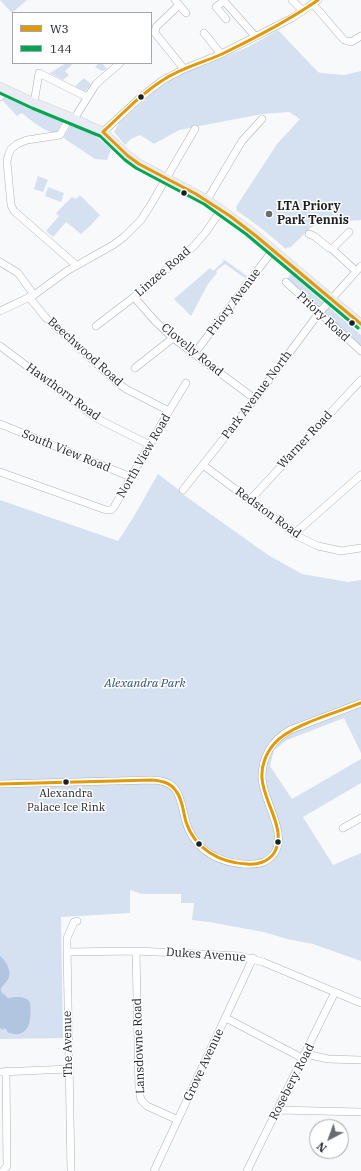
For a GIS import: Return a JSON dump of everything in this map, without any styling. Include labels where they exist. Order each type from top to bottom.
[{"type":"main road","name":"Priory Road","points":[[2,91],[72,118],[103,132],[136,162],[207,200],[249,230],[361,324]]},
{"type":"street","points":[[226,19],[216,7],[224,0],[256,36]]},
{"type":"street","points":[[292,0],[303,11]]},
{"type":"street","points":[[184,69],[153,35],[156,27],[177,2],[186,13]]},
{"type":"street","points":[[103,132],[128,108],[153,88],[184,69],[222,54],[303,11],[316,2],[344,40],[351,42],[361,36]]},
{"type":"street","points":[[204,33],[222,54]]},
{"type":"street","points":[[76,265],[14,211],[11,205],[7,162],[8,156],[11,149],[17,144],[27,140],[60,135],[96,84],[119,64]]},
{"type":"street","points":[[34,103],[39,73],[87,97]]},
{"type":"street","points":[[207,200],[242,141],[262,119]]},
{"type":"street","points":[[0,311],[31,296],[76,265],[113,245],[124,237],[141,220],[194,129]]},
{"type":"street","name":"Linzee Road","points":[[96,326],[134,297],[194,246],[206,232],[221,210]]},
{"type":"street","points":[[332,249],[349,232]]},
{"type":"street","points":[[309,234],[359,268]]},
{"type":"street","name":"Priory Avenue","points":[[194,354],[273,250]]},
{"type":"street","name":"Beechwood Road","points":[[0,262],[18,273],[46,318],[118,383],[168,412]]},
{"type":"street","name":"Park Avenue North","points":[[182,490],[255,399],[319,313],[359,268]]},
{"type":"street","name":"Priory Road","points":[[286,282],[361,352]]},
{"type":"street","name":"Clovelly Road","points":[[134,297],[155,321],[173,338],[255,399]]},
{"type":"street","points":[[135,368],[173,338]]},
{"type":"street","name":"Hawthorn Road","points":[[0,346],[98,419],[150,445]]},
{"type":"street","name":"Warner Road","points":[[250,500],[361,380]]},
{"type":"street","name":"North View Road","points":[[0,472],[106,510],[111,510],[186,383]]},
{"type":"street","name":"South View Road","points":[[0,424],[131,477]]},
{"type":"street","name":"Redston Road","points":[[203,465],[294,534],[318,546],[341,551],[361,548]]},
{"type":"street","points":[[294,534],[361,475]]},
{"type":"street","points":[[0,784],[152,780],[164,781],[176,790],[180,796],[188,829],[203,849],[214,857],[230,863],[256,864],[272,858],[279,843],[277,829],[262,778],[264,760],[272,744],[290,730],[361,703]]},
{"type":"street","points":[[342,828],[361,818]]},
{"type":"street","name":"The Avenue","points":[[71,1171],[67,938],[74,922],[77,920]]},
{"type":"street","name":"Dukes Avenue","points":[[67,952],[136,951],[240,956],[253,958],[361,1003]]},
{"type":"street","name":"Lansdowne Road","points":[[136,951],[139,1091],[141,1100],[148,1106],[178,1120]]},
{"type":"street","name":"Grove Avenue","points":[[154,1171],[253,958]]},
{"type":"street","name":"Rosebery Road","points":[[247,1171],[305,1056],[335,992]]},
{"type":"street","points":[[226,1018],[305,1056],[328,1059],[361,1060]]},
{"type":"street","points":[[3,1171],[7,1166],[3,1071],[69,1069]]},
{"type":"street","points":[[278,1110],[361,1112]]},
{"type":"green space","points":[[0,0],[27,0],[12,12]]},
{"type":"green space","points":[[278,30],[318,72],[344,75],[361,71],[361,220],[316,225],[310,228],[290,248],[288,247],[286,249],[236,210],[236,207],[277,144],[300,119],[289,112],[262,114],[179,130],[154,144],[140,135],[131,139],[125,145],[114,132],[120,122],[166,83],[184,72],[248,47]]},
{"type":"green space","points":[[64,64],[72,65],[65,71],[69,75],[63,80],[50,73]]},
{"type":"green space","points":[[98,64],[103,64],[107,69],[102,71],[95,67]]},
{"type":"green space","points":[[84,78],[91,84],[85,92],[75,86]]},
{"type":"green space","points":[[3,98],[63,121],[56,133],[51,132],[38,125],[22,113],[17,116],[2,100]]},
{"type":"green space","points":[[72,123],[91,132],[111,149],[107,160],[95,159],[65,139],[64,137]]},
{"type":"green space","points":[[38,176],[48,180],[43,192],[34,189]]},
{"type":"green space","points":[[48,187],[64,193],[61,202],[45,196]]},
{"type":"green space","points":[[80,195],[100,215],[81,234],[66,222],[53,237],[46,231],[59,216],[56,213],[72,197],[76,199]]},
{"type":"green space","points":[[222,258],[247,276],[245,278],[225,264],[216,271],[217,273],[208,284],[191,316],[174,299],[210,268],[213,271],[224,261]]},
{"type":"green space","points":[[291,274],[361,335],[361,347],[287,279]]},
{"type":"green space","name":"Alexandra Park","points":[[158,474],[181,493],[268,555],[302,574],[348,582],[361,580],[361,753],[344,718],[287,740],[274,750],[270,766],[292,799],[361,759],[361,783],[303,817],[333,865],[361,853],[361,961],[313,944],[287,939],[264,932],[192,920],[194,903],[181,903],[181,894],[142,894],[130,890],[130,913],[61,917],[63,1038],[0,1039],[0,500],[118,541]]},
{"type":"water","points":[[0,956],[7,964],[9,971],[9,978],[1,988],[1,992],[8,998],[23,997],[30,1002],[30,1021],[28,1027],[21,1034],[7,1032],[4,1028],[3,1030],[0,1028]]},
{"type":"transit line","name":"W3","points":[[103,132],[139,98],[163,80],[177,72],[247,42],[307,8],[318,0]]},
{"type":"transit line","name":"144","points":[[0,93],[100,136],[125,160],[136,168],[204,204],[246,234],[358,328]]},
{"type":"transit line","name":"W3","points":[[103,132],[128,156],[139,164],[196,194],[230,216],[361,324]]},
{"type":"transit line","name":"W3","points":[[0,784],[152,780],[165,782],[174,788],[178,795],[190,832],[202,847],[210,853],[227,861],[255,864],[269,859],[274,853],[278,844],[277,825],[266,797],[262,778],[263,764],[269,751],[281,737],[290,731],[314,720],[361,703]]},
{"type":"place","name":"LTA Priory Park Tennis","points":[[269,214]]},
{"type":"place","name":"Alexandra Palace Ice Rink","points":[[66,782]]}]
